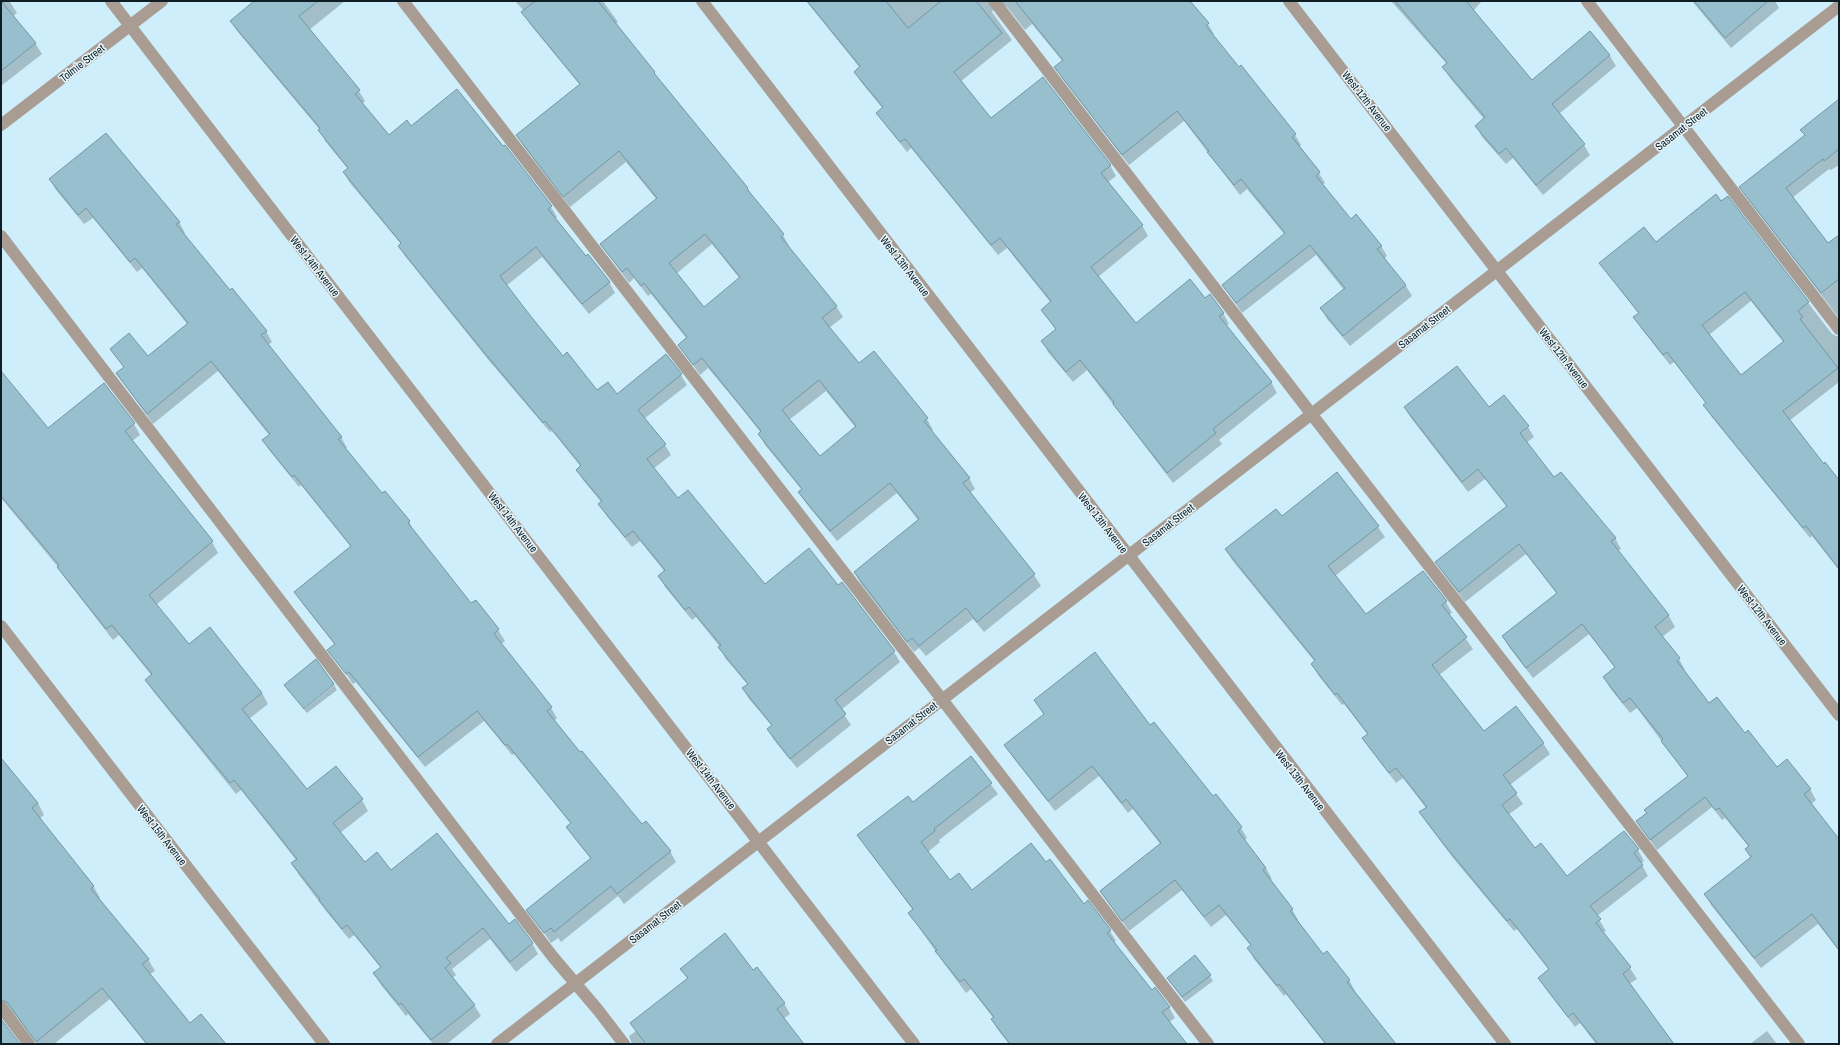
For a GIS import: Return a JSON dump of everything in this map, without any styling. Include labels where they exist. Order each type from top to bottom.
[{"type":"street","name":"West 14th Avenue","points":[[111,1],[914,1044]]},
{"type":"street","name":"Tolmie Street","points":[[1,125],[162,1]]},
{"type":"street","points":[[403,1],[1208,1044]]},
{"type":"street","name":"West 13th Avenue","points":[[702,1],[1505,1044]]},
{"type":"street","points":[[994,1],[1311,414],[1799,1044]]},
{"type":"street","name":"West 12th Avenue","points":[[1290,1],[1839,715]]},
{"type":"street","points":[[1587,1],[1839,329]]},
{"type":"street","name":"Sasamat Street","points":[[497,1044],[1839,6]]},
{"type":"street","points":[[1,236],[553,957],[624,1044]]},
{"type":"street","name":"West 15th Avenue","points":[[1,626],[324,1044]]},
{"type":"street","points":[[1,1008],[29,1044]]},
{"type":"building","points":[[1,1],[36,43],[1,71]]},
{"type":"building","points":[[254,1],[318,1],[299,16],[360,90],[355,94],[389,135],[407,120],[411,126],[457,89],[503,146],[505,145],[552,206],[548,209],[586,256],[588,254],[610,282],[582,304],[536,247],[500,276],[529,314],[563,356],[567,352],[597,390],[608,382],[617,394],[666,354],[682,374],[638,410],[666,444],[647,459],[678,498],[688,490],[765,584],[809,548],[838,585],[842,582],[895,651],[835,700],[846,714],[790,759],[767,729],[772,725],[742,688],[748,684],[718,647],[721,645],[689,607],[685,610],[658,576],[665,570],[633,531],[625,537],[598,504],[602,501],[576,470],[581,465],[545,421],[543,423],[398,246],[401,243],[343,172],[348,168],[318,130],[320,128],[230,21]]},
{"type":"building","points":[[535,1],[598,1],[655,72],[654,73],[748,188],[747,189],[784,234],[781,237],[837,306],[822,318],[859,363],[874,351],[928,418],[924,421],[970,478],[963,483],[1035,574],[977,622],[966,608],[919,646],[912,638],[907,642],[854,572],[919,519],[890,483],[830,531],[798,492],[802,489],[758,434],[761,431],[702,358],[693,365],[678,345],[687,337],[644,283],[641,286],[627,268],[622,272],[600,244],[657,198],[619,151],[563,197],[516,135],[580,84],[521,12]],"holes":[[[705,234],[740,277],[704,307],[669,263]],[[819,380],[856,426],[820,456],[782,410]]]},
{"type":"building","points":[[807,1],[886,1],[908,28],[941,1],[976,1],[1002,33],[954,72],[991,118],[1043,77],[1111,165],[1101,173],[1143,225],[1091,267],[1136,323],[1190,279],[1205,298],[1210,294],[1224,313],[1219,316],[1272,382],[1213,429],[1216,433],[1167,473],[1113,404],[1114,402],[1080,360],[1066,372],[1041,341],[1056,329],[1041,310],[1051,301],[1000,238],[991,245],[905,139],[900,142],[876,113],[883,107],[854,72],[860,66]]},
{"type":"building","points":[[1015,1],[1190,1],[1209,23],[1206,26],[1239,67],[1241,65],[1296,134],[1292,137],[1320,172],[1316,176],[1351,219],[1356,214],[1382,246],[1377,249],[1406,285],[1343,336],[1320,308],[1345,288],[1310,245],[1236,303],[1222,285],[1285,233],[1241,179],[1234,185],[1207,152],[1209,151],[1177,111],[1122,155],[1054,67],[1063,60]]},
{"type":"building","points":[[1395,1],[1466,1],[1532,80],[1590,31],[1610,55],[1552,104],[1585,144],[1536,185],[1506,148],[1499,154],[1475,126],[1485,117],[1442,67],[1447,63]]},
{"type":"building","points":[[1694,1],[1768,1],[1725,38]]},
{"type":"building","points":[[1839,99],[1839,149],[1824,161],[1823,159],[1786,188],[1828,243],[1839,235],[1839,279],[1821,293],[1739,187],[1805,135],[1800,130]]},
{"type":"building","points":[[106,133],[180,222],[176,224],[230,290],[232,288],[267,331],[261,335],[342,437],[338,439],[382,493],[385,491],[410,521],[408,523],[471,603],[476,600],[499,629],[494,634],[552,707],[547,711],[642,824],[646,821],[671,851],[617,894],[611,886],[554,932],[551,928],[544,933],[526,910],[591,858],[566,827],[571,823],[507,744],[505,745],[477,711],[418,757],[349,672],[346,674],[327,650],[335,644],[294,592],[351,546],[294,475],[292,477],[262,440],[270,434],[211,361],[147,414],[116,373],[124,367],[110,349],[129,333],[148,356],[188,323],[135,258],[130,262],[86,208],[78,215],[49,179]]},
{"type":"building","points":[[1716,194],[1721,201],[1728,196],[1809,302],[1798,311],[1803,317],[1800,319],[1838,368],[1783,411],[1824,464],[1825,462],[1839,480],[1839,569],[1806,526],[1803,528],[1703,405],[1706,403],[1667,352],[1663,355],[1633,317],[1639,313],[1599,263],[1644,227],[1656,242]],"holes":[[[1745,292],[1784,341],[1741,375],[1702,325]]]},
{"type":"building","points":[[1457,366],[1489,407],[1504,395],[1529,426],[1520,433],[1554,477],[1561,472],[1616,538],[1611,541],[1669,615],[1655,627],[1680,658],[1677,661],[1709,703],[1717,697],[1745,733],[1748,730],[1777,767],[1787,759],[1811,789],[1804,794],[1839,839],[1839,950],[1812,914],[1754,958],[1704,894],[1751,857],[1745,849],[1749,846],[1719,808],[1715,810],[1705,797],[1650,840],[1636,821],[1647,813],[1644,810],[1688,776],[1661,741],[1663,739],[1630,698],[1623,703],[1603,677],[1615,667],[1582,624],[1526,668],[1502,636],[1557,593],[1519,544],[1459,592],[1435,562],[1507,506],[1478,469],[1462,482],[1404,407]]},
{"type":"building","points":[[1,371],[48,428],[104,383],[135,423],[125,431],[213,541],[149,595],[189,644],[210,627],[262,693],[242,709],[307,789],[336,766],[363,799],[333,823],[365,862],[377,852],[391,870],[437,833],[509,924],[515,919],[533,943],[510,962],[483,928],[446,958],[451,963],[445,968],[475,1005],[431,1040],[401,1003],[399,1005],[373,973],[381,967],[347,925],[342,929],[319,900],[320,899],[291,863],[297,859],[267,821],[234,780],[230,783],[145,680],[152,674],[112,625],[106,629],[57,567],[59,565],[1,496]]},
{"type":"building","points":[[1337,472],[1379,526],[1328,566],[1366,614],[1423,571],[1447,601],[1442,605],[1467,637],[1432,665],[1484,731],[1516,706],[1544,743],[1503,775],[1517,793],[1502,805],[1535,848],[1541,843],[1567,876],[1624,831],[1639,849],[1634,853],[1643,865],[1590,906],[1601,919],[1596,923],[1631,967],[1623,974],[1674,1044],[1598,1044],[1573,1013],[1568,1017],[1538,978],[1549,969],[1510,919],[1507,921],[1419,812],[1427,807],[1396,768],[1389,773],[1362,738],[1368,734],[1337,693],[1335,695],[1311,664],[1315,660],[1225,549],[1276,509],[1282,516]]},
{"type":"building","points":[[1095,652],[1150,725],[1154,722],[1213,796],[1216,794],[1242,827],[1238,831],[1266,868],[1263,870],[1293,909],[1290,911],[1323,954],[1327,951],[1350,980],[1347,982],[1396,1044],[1326,1044],[1279,984],[1277,986],[1247,948],[1251,945],[1219,905],[1204,917],[1175,880],[1122,921],[1100,891],[1161,843],[1126,799],[1122,803],[1092,766],[1048,801],[1004,745],[1044,714],[1034,700]]},
{"type":"building","points":[[316,659],[334,684],[304,709],[284,685]]},
{"type":"building","points":[[971,756],[992,783],[934,829],[935,831],[921,842],[950,880],[959,873],[972,890],[1031,843],[1046,862],[1050,859],[1084,904],[1088,900],[1111,930],[1107,933],[1152,990],[1155,987],[1170,1007],[1162,1012],[1187,1044],[1010,1044],[991,1019],[994,1017],[964,979],[960,982],[935,951],[937,950],[908,913],[913,909],[857,835],[908,796],[913,802]]},
{"type":"building","points":[[1,758],[38,803],[32,808],[94,886],[91,889],[149,959],[142,964],[190,1023],[201,1014],[226,1044],[147,1044],[102,988],[36,1042],[7,1002],[1,1000]]},
{"type":"building","points":[[725,933],[753,970],[757,967],[785,1003],[777,1009],[804,1044],[646,1044],[630,1023],[688,978],[680,969]]},
{"type":"building","points":[[1195,955],[1211,975],[1182,997],[1167,978]]},
{"type":"building","points":[[1,1019],[20,1044],[1,1044]]}]
